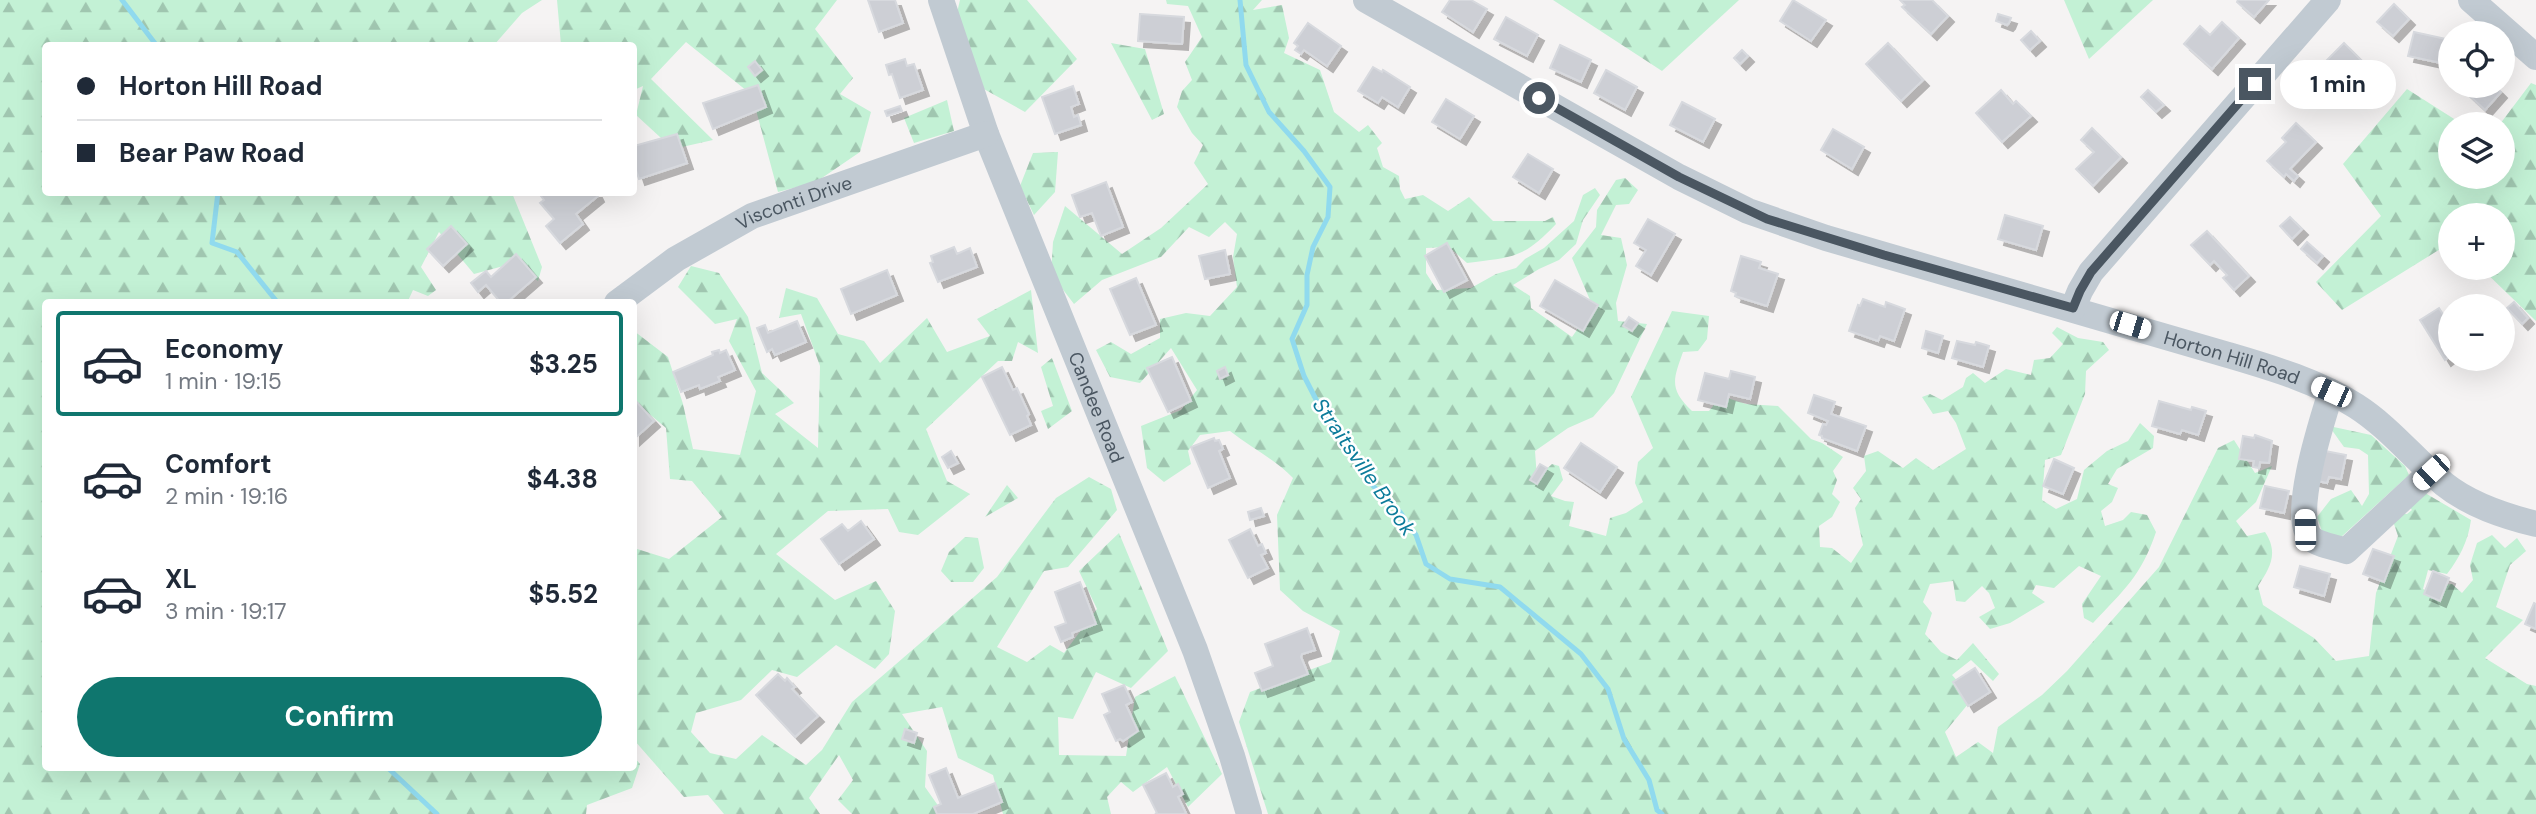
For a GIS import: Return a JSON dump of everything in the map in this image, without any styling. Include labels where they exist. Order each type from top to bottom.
[{"type":"street","name":"Candee Road","points":[[941,0],[986,134],[1195,650],[1249,814]]},
{"type":"street","name":"Horton Hill Road","points":[[1366,0],[1679,177],[1748,211],[1810,233],[2073,308],[2276,370],[2331,392],[2367,414],[2446,485],[2476,503],[2536,524]]},
{"type":"street","points":[[2073,308],[2091,272],[2328,0]]},
{"type":"street","points":[[2471,0],[2536,57]]},
{"type":"street","name":"Visconti Drive","points":[[622,299],[676,260],[752,216],[986,134]]},
{"type":"street","points":[[2331,392],[2313,452],[2305,494],[2305,530],[2312,540],[2346,551],[2431,472]]},
{"type":"green space","points":[[0,0],[542,0],[522,13],[497,42],[42,42],[42,196],[513,196],[542,267],[538,281],[515,263],[474,274],[439,232],[421,267],[436,290],[428,296],[413,290],[409,299],[42,299],[42,771],[637,771],[637,760],[640,764],[632,788],[587,805],[586,814],[0,814]]},
{"type":"green space","points":[[557,0],[837,0],[815,29],[853,78],[840,94],[871,112],[860,152],[816,182],[778,192],[752,95],[686,42],[651,79],[713,140],[673,149],[637,116],[643,86],[637,89],[637,42],[561,42]]},
{"type":"green space","points":[[960,0],[1027,0],[1077,59],[1025,112],[982,88],[956,17]]},
{"type":"green space","points":[[1166,0],[1262,0],[1253,10],[1282,5],[1289,38],[1284,53],[1320,70],[1334,112],[1359,132],[1368,125],[1382,143],[1377,148],[1383,167],[1399,176],[1400,189],[1405,199],[1423,195],[1448,211],[1469,197],[1493,221],[1545,221],[1553,217],[1556,224],[1535,244],[1507,257],[1467,263],[1449,247],[1426,248],[1426,273],[1437,290],[1471,288],[1496,274],[1516,268],[1574,221],[1583,195],[1595,188],[1600,195],[1583,220],[1576,244],[1559,260],[1513,285],[1530,296],[1531,308],[1572,337],[1593,307],[1572,258],[1596,227],[1597,210],[1616,180],[1625,178],[1638,190],[1629,204],[1616,205],[1601,235],[1621,238],[1627,265],[1616,303],[1618,321],[1647,324],[1614,393],[1593,417],[1568,428],[1535,451],[1537,478],[1552,464],[1559,466],[1563,480],[1551,496],[1574,502],[1569,526],[1606,536],[1610,518],[1626,513],[1643,502],[1635,483],[1638,462],[1653,448],[1631,397],[1672,311],[1709,316],[1707,339],[1698,351],[1683,352],[1675,377],[1679,396],[1692,411],[1709,411],[1721,396],[1746,404],[1778,406],[1811,439],[1843,457],[1833,471],[1837,480],[1832,494],[1840,502],[1832,517],[1819,526],[1820,547],[1832,548],[1851,563],[1863,545],[1855,508],[1861,499],[1853,488],[1866,471],[1864,456],[1878,451],[1903,468],[1916,458],[1933,470],[1966,449],[1948,411],[1933,414],[1922,397],[1930,394],[1942,400],[1963,387],[1966,378],[1973,373],[1985,383],[2006,369],[2031,375],[2034,360],[2050,358],[2063,344],[2052,333],[2057,327],[2078,338],[2103,342],[2109,350],[2086,371],[2085,394],[2061,455],[2045,460],[2042,500],[2056,509],[2077,499],[2084,470],[2107,451],[2128,441],[2140,423],[2154,436],[2153,448],[2117,469],[2108,484],[2118,488],[2112,502],[2101,511],[2105,526],[2123,520],[2131,512],[2147,515],[2156,532],[2138,571],[2093,623],[2084,618],[2082,604],[2101,576],[2079,566],[2054,588],[2036,585],[2032,593],[2045,602],[2010,623],[1990,629],[1979,617],[1995,608],[1989,593],[1982,586],[1965,602],[1956,601],[1953,581],[1930,584],[1923,602],[1932,613],[1925,634],[1941,652],[1957,660],[1973,643],[1999,674],[1993,681],[1971,660],[1952,675],[1973,698],[1945,732],[1956,757],[1978,742],[1993,753],[1998,727],[2042,695],[2067,671],[2159,567],[2218,448],[2234,440],[2255,473],[2272,466],[2256,502],[2236,521],[2247,536],[2265,532],[2269,540],[2271,560],[2258,586],[2263,605],[2314,638],[2336,661],[2369,656],[2376,593],[2398,536],[2392,518],[2398,513],[2407,514],[2412,510],[2404,501],[2420,490],[2471,520],[2466,542],[2452,568],[2447,574],[2428,570],[2423,589],[2437,595],[2441,585],[2452,584],[2462,593],[2473,580],[2470,565],[2477,543],[2492,535],[2505,548],[2517,538],[2526,551],[2510,565],[2496,607],[2523,620],[2485,658],[2527,684],[2536,686],[2536,814],[1268,814],[1239,722],[1250,692],[1331,662],[1340,631],[1303,611],[1280,590],[1277,515],[1293,478],[1230,431],[1200,435],[1188,451],[1191,464],[1164,482],[1147,468],[1141,426],[1181,410],[1197,390],[1171,348],[1140,383],[1110,377],[1096,350],[1111,342],[1131,354],[1160,338],[1160,319],[1186,313],[1210,316],[1237,287],[1233,257],[1237,234],[1225,222],[1209,237],[1189,227],[1161,257],[1102,280],[1074,304],[1051,274],[1053,242],[1065,206],[1122,254],[1161,228],[1208,184],[1194,163],[1203,145],[1192,133],[1177,107],[1182,91],[1192,80],[1185,62],[1202,37],[1188,6],[1167,4]]},
{"type":"green space","points":[[1553,0],[1739,0],[1662,71]]},
{"type":"green space","points":[[2064,0],[2153,0],[2089,59]]},
{"type":"green space","points":[[1111,43],[1145,49],[1164,114],[1152,120]]},
{"type":"green space","points":[[2531,83],[2536,85],[2536,321],[2515,301],[2515,294],[2508,294],[2493,280],[2515,280],[2515,203],[2438,203],[2438,250],[2342,310],[2316,282],[2381,216],[2343,164],[2407,89],[2443,112],[2438,112],[2438,189],[2515,189],[2515,112],[2509,112]]},
{"type":"green space","points":[[947,100],[954,131],[914,143],[904,118]]},
{"type":"green space","points":[[1058,152],[1055,192],[1034,215],[1020,186],[1033,153]]},
{"type":"green space","points":[[691,266],[719,273],[748,317],[762,373],[794,403],[775,414],[818,448],[820,366],[801,314],[779,318],[786,288],[817,298],[838,334],[864,341],[880,363],[927,318],[947,352],[990,336],[977,319],[1031,290],[1038,353],[1018,342],[1012,361],[998,361],[926,429],[947,481],[970,494],[918,535],[899,532],[888,509],[828,511],[776,554],[835,600],[876,581],[895,611],[889,654],[875,669],[836,645],[797,677],[772,670],[741,700],[696,713],[691,732],[710,753],[736,759],[762,735],[806,765],[822,750],[852,702],[997,577],[1056,498],[1089,477],[1111,489],[1117,510],[1068,567],[1044,571],[997,647],[1027,662],[1050,645],[1064,653],[1097,609],[1079,571],[1119,533],[1168,651],[1131,688],[1096,672],[1073,719],[1058,717],[1059,755],[1126,756],[1135,697],[1175,676],[1222,774],[1188,807],[1167,767],[1133,792],[1121,782],[1107,797],[1111,814],[1003,814],[993,775],[958,758],[942,707],[902,714],[927,751],[925,787],[944,814],[852,814],[838,800],[853,780],[839,755],[809,798],[820,814],[724,814],[708,795],[684,797],[637,743],[637,549],[669,559],[722,517],[692,481],[670,479],[666,428],[637,404],[637,333],[668,357],[683,404],[693,449],[740,455],[756,391],[729,341],[737,319],[715,324],[678,287]]},
{"type":"green space","points":[[1052,358],[1072,411],[1048,429],[1041,411],[1053,406],[1041,367]]},
{"type":"green space","points":[[2329,426],[2371,435],[2405,466],[2409,475],[2340,538],[2323,534],[2317,517],[2331,499],[2351,490],[2362,506],[2369,494],[2368,455],[2359,449],[2344,447]]},
{"type":"green space","points":[[1007,485],[1018,498],[985,517]]},
{"type":"green space","points":[[965,537],[978,538],[984,568],[973,582],[951,582],[941,571],[949,552]]},
{"type":"building","points":[[868,0],[895,0],[903,23],[879,32]]},
{"type":"building","points":[[1450,0],[1471,0],[1487,9],[1473,32],[1442,12]]},
{"type":"building","points":[[1793,0],[1826,20],[1811,41],[1780,21]]},
{"type":"building","points":[[1900,0],[1932,0],[1948,16],[1931,34],[1902,7],[1905,5]]},
{"type":"building","points":[[2238,0],[2269,0],[2254,17]]},
{"type":"building","points":[[2394,4],[2409,19],[2393,36],[2377,22]]},
{"type":"building","points":[[1140,14],[1184,17],[1182,44],[1138,41]]},
{"type":"building","points":[[1998,14],[2011,18],[2007,25],[1996,21]]},
{"type":"building","points":[[1506,17],[1538,35],[1527,56],[1494,39]]},
{"type":"building","points":[[2222,22],[2239,38],[2212,69],[2184,44],[2200,26],[2210,35]]},
{"type":"building","points":[[1308,23],[1341,46],[1327,66],[1304,50],[1301,54],[1295,50],[1298,46],[1294,43]]},
{"type":"building","points":[[2031,31],[2040,41],[2030,50],[2021,40]]},
{"type":"building","points":[[2414,32],[2438,37],[2438,62],[2408,56]]},
{"type":"building","points":[[1888,43],[1923,80],[1901,101],[1866,64]]},
{"type":"building","points":[[2344,43],[2361,60],[2331,91],[2315,77],[2324,68],[2323,64]]},
{"type":"building","points":[[1560,45],[1591,60],[1581,82],[1550,68]]},
{"type":"building","points":[[1742,50],[1748,56],[1740,64],[1734,58]]},
{"type":"building","points":[[905,59],[907,66],[914,64],[923,90],[900,98],[886,65]]},
{"type":"building","points":[[755,61],[762,70],[755,76],[748,67]]},
{"type":"building","points":[[1373,67],[1382,72],[1383,70],[1410,87],[1398,107],[1382,97],[1378,103],[1358,91]]},
{"type":"building","points":[[1606,70],[1637,87],[1625,110],[1594,93]]},
{"type":"building","points":[[758,85],[766,107],[713,129],[703,103]]},
{"type":"building","points":[[1073,86],[1079,104],[1071,107],[1074,117],[1078,115],[1081,125],[1055,134],[1042,97]]},
{"type":"building","points":[[2001,90],[2013,104],[2016,101],[2031,116],[2002,142],[1976,113]]},
{"type":"building","points":[[2148,90],[2164,105],[2156,112],[2141,97]]},
{"type":"building","points":[[2472,98],[2496,98],[2485,110]]},
{"type":"building","points":[[1446,99],[1474,116],[1460,139],[1432,122]]},
{"type":"building","points":[[1682,102],[1715,119],[1703,142],[1670,125]]},
{"type":"building","points":[[900,106],[902,111],[887,116],[885,111]]},
{"type":"building","points":[[2296,123],[2316,142],[2290,169],[2298,176],[2294,181],[2286,174],[2284,177],[2267,161],[2286,142],[2282,138]]},
{"type":"building","points":[[2092,128],[2121,157],[2093,186],[2076,169],[2094,152],[2081,140]]},
{"type":"building","points":[[1833,129],[1864,147],[1852,169],[1821,150]]},
{"type":"building","points":[[677,134],[687,163],[639,179],[637,145]]},
{"type":"building","points":[[1528,154],[1553,169],[1539,193],[1513,177]]},
{"type":"building","points":[[1106,182],[1123,227],[1101,236],[1092,213],[1080,217],[1072,195]]},
{"type":"building","points":[[541,196],[598,196],[576,214],[583,224],[560,243],[546,226],[554,219],[540,203],[544,200]]},
{"type":"building","points":[[2005,215],[2043,226],[2036,250],[1998,239]]},
{"type":"building","points":[[2290,217],[2302,229],[2292,239],[2280,226]]},
{"type":"building","points":[[1648,219],[1675,234],[1651,275],[1636,266],[1646,250],[1634,243]]},
{"type":"building","points":[[451,226],[467,244],[443,266],[427,249]]},
{"type":"building","points":[[2207,231],[2249,276],[2234,290],[2223,278],[2227,275],[2214,261],[2210,265],[2191,245]]},
{"type":"building","points":[[2307,242],[2323,256],[2317,263],[2301,249]]},
{"type":"building","points":[[1447,243],[1467,280],[1444,292],[1425,256]]},
{"type":"building","points":[[954,247],[957,254],[970,248],[977,267],[938,282],[930,263],[933,262],[931,256]]},
{"type":"building","points":[[1225,250],[1230,274],[1205,279],[1199,256]]},
{"type":"building","points":[[516,254],[536,277],[511,299],[498,299],[486,285],[478,292],[471,283],[486,271],[491,277]]},
{"type":"building","points":[[1741,256],[1761,262],[1759,268],[1778,274],[1767,306],[1735,296],[1736,293],[1731,291]]},
{"type":"building","points":[[887,270],[897,295],[851,314],[841,289]]},
{"type":"building","points":[[1136,278],[1156,325],[1130,335],[1110,289]]},
{"type":"building","points":[[1555,280],[1598,305],[1583,331],[1540,306]]},
{"type":"building","points":[[1863,299],[1885,307],[1886,302],[1905,309],[1894,341],[1880,336],[1878,341],[1849,331],[1858,305],[1860,306]]},
{"type":"building","points":[[2515,303],[2528,318],[2522,324],[2515,317]]},
{"type":"building","points":[[2438,309],[2438,349],[2420,320]]},
{"type":"building","points":[[1629,317],[1638,323],[1632,331],[1623,326]]},
{"type":"building","points":[[797,321],[806,342],[775,355],[772,349],[767,352],[757,328],[765,325],[768,333]]},
{"type":"building","points":[[1926,331],[1943,336],[1938,353],[1922,348]]},
{"type":"building","points":[[1957,341],[1989,346],[1983,367],[1952,358]]},
{"type":"building","points":[[719,350],[720,353],[726,350],[735,370],[718,377],[720,381],[700,389],[699,385],[681,392],[673,372]]},
{"type":"building","points":[[1172,357],[1191,401],[1168,412],[1147,368]]},
{"type":"building","points":[[1002,367],[1013,390],[1017,388],[1031,425],[1010,435],[982,377]]},
{"type":"building","points":[[1225,367],[1228,375],[1220,379],[1217,371]]},
{"type":"building","points":[[1731,371],[1755,377],[1750,399],[1729,394],[1726,407],[1698,400],[1705,373],[1729,379]]},
{"type":"building","points":[[1814,395],[1835,402],[1831,414],[1866,426],[1857,451],[1819,435],[1823,424],[1826,425],[1828,421],[1808,413]]},
{"type":"building","points":[[2159,401],[2191,410],[2192,407],[2206,411],[2198,435],[2182,430],[2180,434],[2152,426]]},
{"type":"building","points":[[637,402],[654,421],[637,436]]},
{"type":"building","points":[[2255,435],[2272,441],[2269,463],[2260,462],[2259,468],[2253,467],[2254,461],[2239,459],[2243,436],[2254,438]]},
{"type":"building","points":[[1214,438],[1215,441],[1219,440],[1223,449],[1219,451],[1230,478],[1208,488],[1191,447]]},
{"type":"building","points":[[1581,443],[1617,467],[1600,492],[1564,468]]},
{"type":"building","points":[[2320,450],[2346,455],[2341,479],[2329,477],[2327,483],[2313,480]]},
{"type":"building","points":[[951,451],[958,463],[948,468],[942,457]]},
{"type":"building","points":[[2054,459],[2074,468],[2063,494],[2043,486]]},
{"type":"building","points":[[1540,464],[1547,468],[1537,484],[1530,480]]},
{"type":"building","points":[[2265,486],[2289,491],[2284,513],[2260,508]]},
{"type":"building","points":[[1261,508],[1264,516],[1250,520],[1248,512]]},
{"type":"building","points":[[861,521],[874,539],[839,564],[821,539],[842,524],[848,531]]},
{"type":"building","points":[[1250,529],[1258,546],[1262,544],[1266,553],[1261,555],[1268,568],[1248,578],[1229,540]]},
{"type":"building","points":[[2373,549],[2394,556],[2384,582],[2363,574]]},
{"type":"building","points":[[2300,566],[2330,574],[2324,596],[2294,587]]},
{"type":"building","points":[[2433,571],[2449,578],[2440,601],[2424,594]]},
{"type":"building","points":[[1080,582],[1096,624],[1072,633],[1073,637],[1061,642],[1055,627],[1066,623],[1055,592]]},
{"type":"building","points":[[2534,603],[2536,604],[2536,629],[2525,624]]},
{"type":"building","points":[[1307,628],[1315,650],[1302,654],[1301,657],[1308,674],[1262,691],[1255,673],[1273,666],[1265,644]]},
{"type":"building","points":[[1975,668],[1990,692],[1968,706],[1953,682]]},
{"type":"building","points":[[778,674],[785,681],[787,678],[795,687],[792,689],[818,716],[795,737],[756,695]]},
{"type":"building","points":[[1124,685],[1132,702],[1126,705],[1138,731],[1123,741],[1116,741],[1104,715],[1110,712],[1102,694]]},
{"type":"building","points":[[905,729],[917,733],[914,743],[902,739]]},
{"type":"building","points":[[946,768],[958,798],[995,783],[1002,802],[973,814],[937,814],[934,807],[941,804],[929,775]]},
{"type":"building","points":[[1166,773],[1173,787],[1178,784],[1183,794],[1178,797],[1186,813],[1184,814],[1155,814],[1157,813],[1143,785]]},
{"type":"waterway","points":[[122,0],[154,42]]},
{"type":"waterway","name":"Straitsville Brook","points":[[1240,0],[1246,65],[1269,112],[1304,151],[1330,187],[1328,217],[1313,247],[1307,275],[1307,305],[1292,339],[1304,376],[1325,417],[1362,465],[1368,481],[1400,512],[1416,535],[1426,564],[1450,579],[1500,587],[1581,654],[1608,689],[1624,739],[1649,780],[1657,810],[1662,814]]},
{"type":"waterway","points":[[218,196],[212,243],[237,252],[275,299]]},
{"type":"waterway","points":[[391,771],[437,814]]},
{"type":"route","points":[[1539,98],[1679,177],[1767,219],[2073,308],[2091,272],[2255,84]]}]
